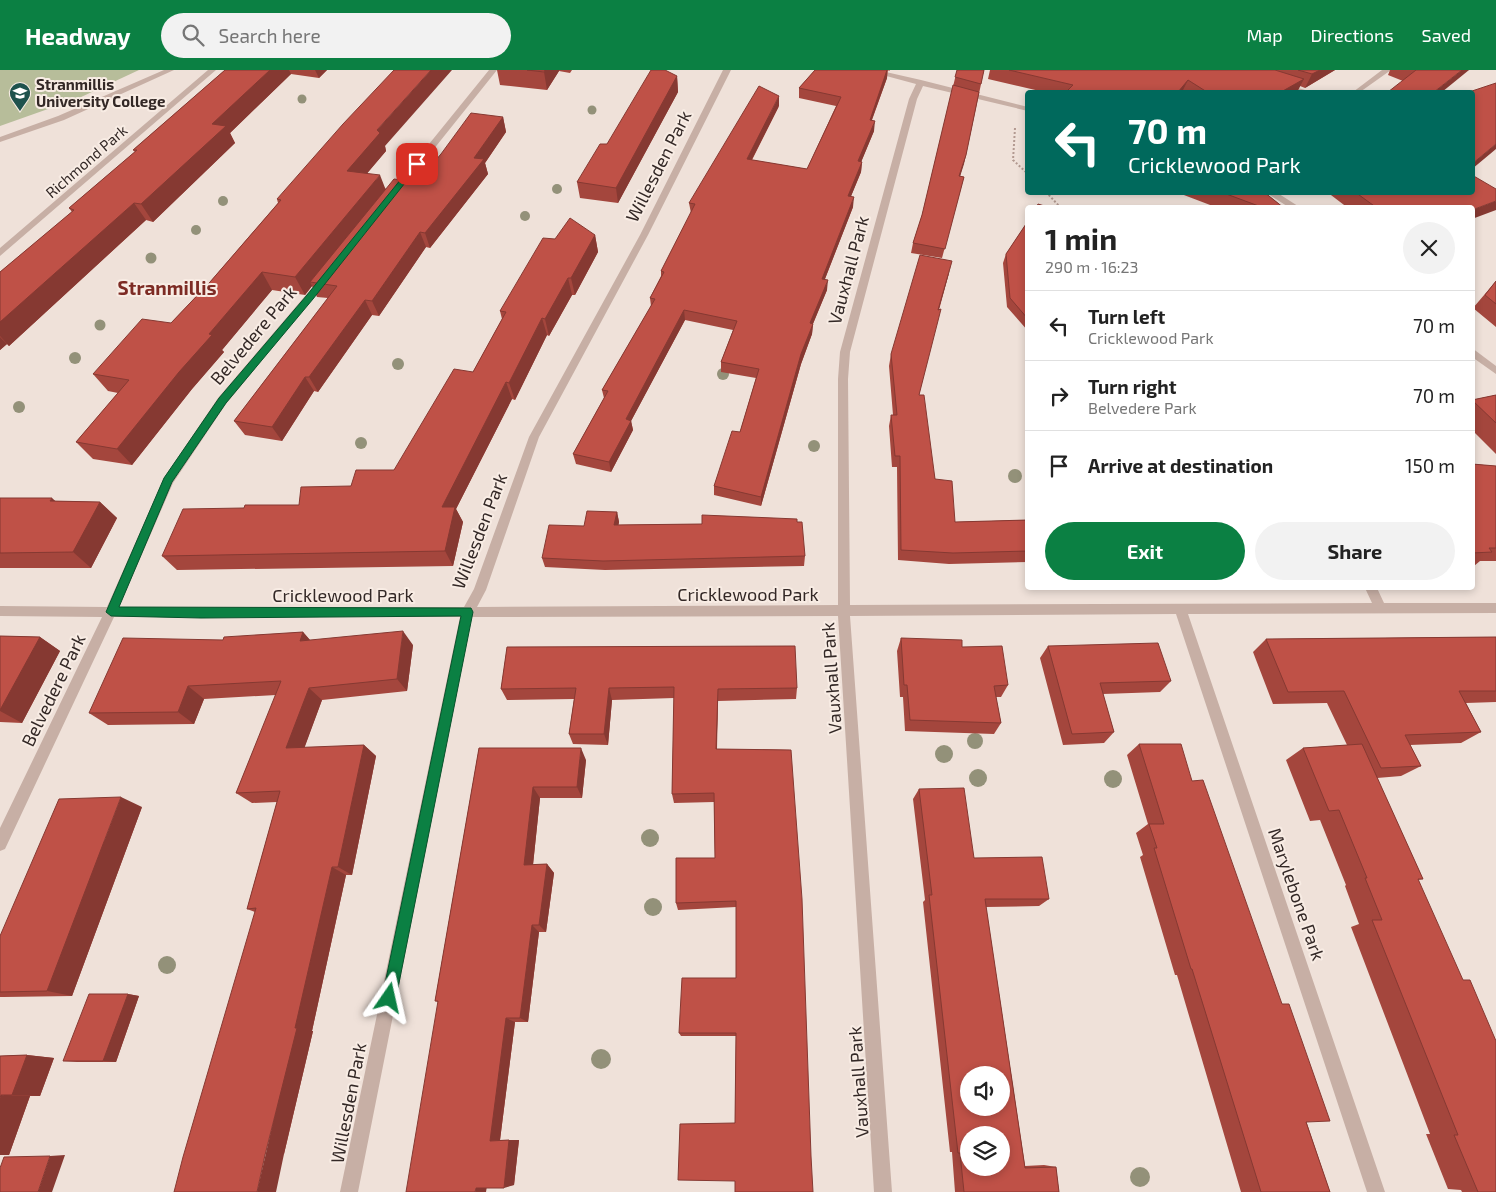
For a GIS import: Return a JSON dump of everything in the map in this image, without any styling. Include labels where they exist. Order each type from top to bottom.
[{"type":"street","points":[[0,140],[62,118],[170,70]]},
{"type":"street","name":"Richmond Park","points":[[0,253],[212,70]]},
{"type":"street","points":[[390,197],[493,70]]},
{"type":"street","name":"Willesden Park","points":[[349,1192],[467,612],[480,590],[534,437],[644,235],[727,70]]},
{"type":"street","points":[[868,70],[1025,108]]},
{"type":"street","points":[[1359,90],[1387,70]]},
{"type":"street","points":[[1273,81],[1302,90]]},
{"type":"street","name":"Vauxhall Park","points":[[883,1192],[844,612],[843,380],[845,352],[910,109],[921,82]]},
{"type":"street","points":[[1274,195],[1292,205]]},
{"type":"street","name":"Belvedere Park","points":[[0,844],[111,612],[168,480],[222,401],[334,267]]},
{"type":"street","points":[[1475,354],[1496,371]]},
{"type":"street","points":[[1372,590],[1381,609]]},
{"type":"street","name":"Cricklewood Park","points":[[0,612],[844,612],[1496,608]]},
{"type":"street","name":"Marylebone Park","points":[[1180,609],[1376,1192]]},
{"type":"path","points":[[1016,106],[1013,160],[1025,171]]},
{"type":"path","points":[[1049,195],[1058,205]]},
{"type":"green space","name":"Stranmillis University College","points":[[0,70],[139,70],[79,98],[0,126]]},
{"type":"building","points":[[225,70],[270,70],[212,124],[226,126],[141,204],[134,203],[0,322],[0,272],[74,210],[69,208],[137,150],[133,150]]},
{"type":"building","points":[[394,70],[431,70],[377,130],[380,133],[347,171],[380,175],[295,277],[262,272],[209,334],[212,335],[179,372],[117,449],[76,442],[129,380],[93,374],[142,319],[171,323],[210,282],[281,200],[277,199],[343,124]]},
{"type":"building","points":[[527,70],[545,70],[544,72]]},
{"type":"building","points":[[651,70],[665,70],[677,76],[616,188],[577,182],[600,144],[607,144]]},
{"type":"building","points":[[815,70],[887,70],[870,120],[875,121],[858,161],[862,162],[848,196],[854,197],[822,279],[828,280],[810,323],[813,324],[801,354],[761,497],[714,486],[732,431],[740,432],[759,369],[721,362],[737,321],[684,310],[626,419],[631,421],[609,462],[573,454],[608,391],[602,390],[655,299],[650,298],[664,272],[661,271],[695,204],[689,203],[759,86],[779,96],[747,159],[807,169],[841,97],[799,88]]},
{"type":"building","points":[[957,70],[984,70],[981,84],[955,77]]},
{"type":"building","points":[[1009,70],[1275,70],[1304,79],[1285,90],[1204,90],[1188,80],[1180,90],[1068,90],[1073,85]]},
{"type":"building","points":[[1298,70],[1320,70],[1312,74]]},
{"type":"building","points":[[1416,70],[1462,70],[1437,90],[1391,90]]},
{"type":"building","points":[[1496,83],[1496,144],[1475,162],[1475,90]]},
{"type":"building","points":[[953,85],[979,92],[966,155],[959,176],[964,177],[945,249],[913,243],[922,215]]},
{"type":"building","points":[[471,113],[503,117],[474,158],[484,159],[425,233],[420,232],[372,301],[365,300],[309,377],[305,377],[272,427],[234,421],[337,286],[310,282],[394,179],[417,182],[441,154]]},
{"type":"building","points":[[1475,177],[1496,189],[1496,201],[1475,209],[1475,205],[1373,205],[1359,195],[1475,195]]},
{"type":"building","points":[[1229,195],[1268,195],[1280,205],[1256,205]]},
{"type":"building","points":[[570,218],[595,235],[545,319],[542,318],[509,383],[506,382],[442,507],[455,507],[445,551],[162,556],[183,509],[244,508],[245,505],[299,505],[301,487],[351,486],[356,470],[394,470],[454,369],[473,372],[506,312],[500,311],[543,238],[555,239]]},
{"type":"building","points":[[1025,226],[1025,316],[1010,298],[1006,254]]},
{"type":"building","points":[[920,255],[952,261],[938,310],[941,309],[919,395],[924,395],[935,479],[952,481],[955,522],[1025,520],[1025,551],[953,553],[901,550],[900,456],[895,456],[891,415],[897,415],[891,354]]},
{"type":"building","points":[[1496,281],[1496,304],[1485,295]]},
{"type":"building","points":[[1496,395],[1496,423],[1475,403],[1475,399]]},
{"type":"building","points":[[1475,464],[1496,466],[1496,548],[1489,548],[1492,552],[1475,553]]},
{"type":"building","points":[[0,498],[52,498],[50,501],[100,502],[73,552],[0,553]]},
{"type":"building","points":[[587,511],[617,512],[614,525],[702,524],[702,515],[797,519],[797,522],[802,522],[805,556],[603,561],[542,558],[549,525],[584,526]]},
{"type":"building","points":[[403,631],[397,679],[309,688],[286,748],[364,745],[338,867],[332,867],[295,1028],[297,1028],[257,1192],[174,1192],[256,908],[247,909],[280,791],[236,793],[281,681],[188,686],[178,712],[89,713],[123,638],[223,640],[224,637],[303,632],[300,641]]},
{"type":"building","points":[[0,636],[40,637],[0,710]]},
{"type":"building","points":[[1496,637],[1496,691],[1459,691],[1481,732],[1405,735],[1421,766],[1381,768],[1344,691],[1288,692],[1266,639]]},
{"type":"building","points":[[901,638],[962,640],[962,647],[1002,646],[1008,685],[994,686],[1001,723],[910,720],[907,685],[904,685]]},
{"type":"building","points":[[1158,643],[1171,681],[1100,683],[1114,732],[1072,734],[1048,646]]},
{"type":"building","points":[[795,646],[797,688],[718,689],[716,749],[791,750],[802,899],[813,1192],[735,1192],[735,1181],[678,1180],[680,1124],[735,1123],[736,1033],[679,1033],[682,978],[736,978],[736,901],[676,903],[676,858],[715,858],[714,793],[672,794],[674,687],[609,688],[604,734],[569,734],[576,688],[501,689],[507,647]]},
{"type":"building","points":[[1139,744],[1181,744],[1192,781],[1203,780],[1282,1004],[1289,1004],[1330,1121],[1306,1122],[1330,1192],[1261,1192],[1154,848],[1157,848],[1149,824],[1164,824]]},
{"type":"building","points":[[1362,744],[1423,879],[1418,879],[1463,980],[1470,980],[1496,1041],[1496,1192],[1478,1192],[1454,1135],[1458,1135],[1372,920],[1382,920],[1365,878],[1367,878],[1339,810],[1329,811],[1303,748]]},
{"type":"building","points":[[479,748],[581,748],[577,787],[533,787],[524,865],[547,864],[539,925],[532,925],[520,1018],[506,1018],[490,1141],[509,1140],[504,1188],[476,1188],[475,1192],[406,1192],[438,1001],[435,1001]]},
{"type":"building","points":[[964,788],[974,858],[1042,857],[1049,899],[985,899],[1010,1066],[960,1066],[960,1116],[1010,1116],[1010,1067],[1025,1168],[1056,1167],[1059,1192],[964,1192],[962,1176],[1010,1176],[1010,1126],[960,1126],[960,1153],[958,1153],[929,895],[932,895],[919,789]]},
{"type":"building","points":[[121,797],[47,991],[0,992],[0,936],[59,799]]},
{"type":"building","points":[[89,994],[128,994],[103,1061],[63,1061]]},
{"type":"building","points":[[27,1055],[12,1095],[1,1095],[0,1098],[0,1056]]},
{"type":"building","points":[[50,1156],[38,1192],[0,1192],[0,1168],[4,1157]]},
{"type":"place","name":"Stranmillis University College","points":[[20,112]]},
{"type":"district","name":"Stranmillis","points":[[167,287]]},
{"type":"route","points":[[389,998],[467,612],[111,612],[168,480],[222,401],[310,297],[417,164]]}]
